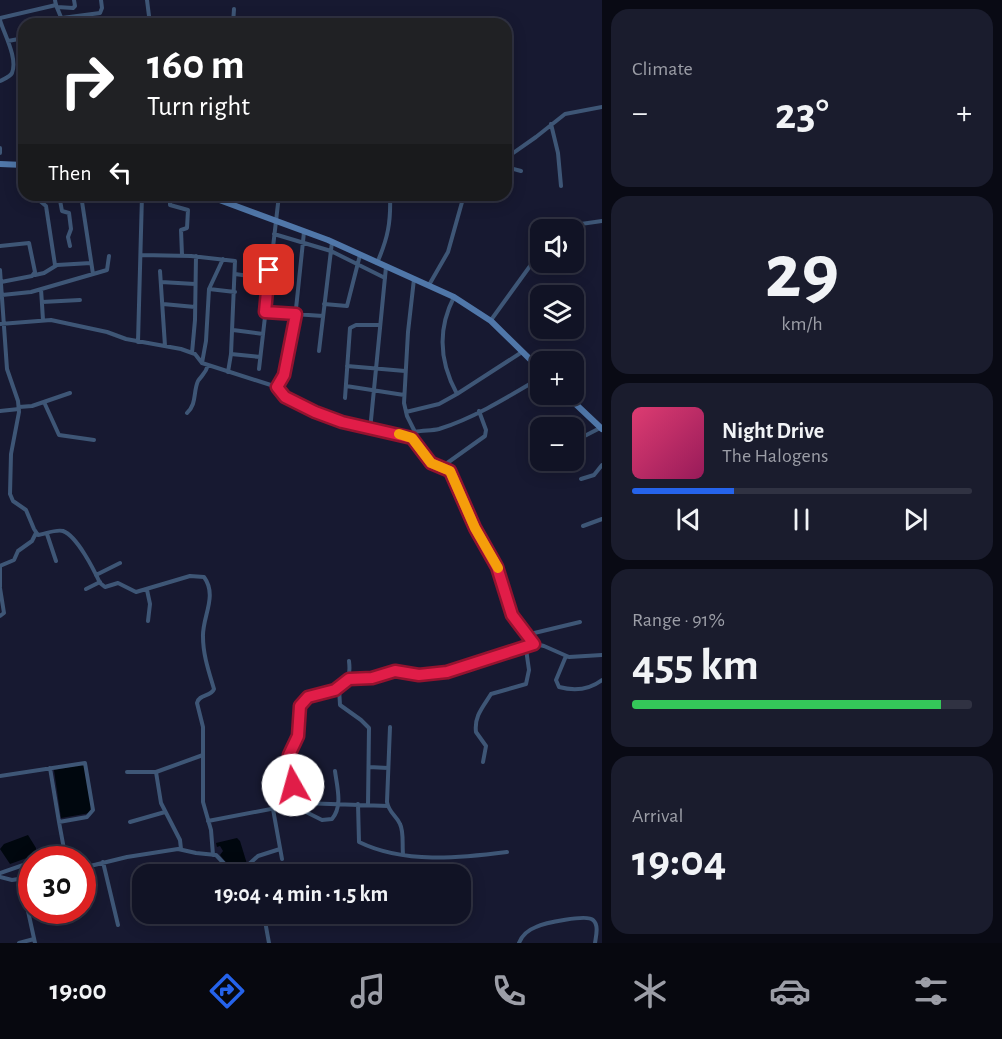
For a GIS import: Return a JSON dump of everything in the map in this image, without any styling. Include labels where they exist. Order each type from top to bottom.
[{"type":"street","points":[[0,81],[11,75],[12,54],[0,19],[56,4],[73,8],[74,0]]},
{"type":"street","points":[[56,4],[62,18],[100,12],[101,0]]},
{"type":"street","points":[[147,0],[149,18]]},
{"type":"street","points":[[233,18],[234,9]]},
{"type":"street","points":[[8,41],[18,39]]},
{"type":"street","points":[[512,153],[569,112],[602,107]]},
{"type":"street","points":[[551,124],[558,153],[561,186]]},
{"type":"street","points":[[0,148],[0,153]]},
{"type":"street","points":[[0,164],[18,165]]},
{"type":"street","points":[[512,169],[521,171]]},
{"type":"street","points":[[40,201],[46,206],[55,265]]},
{"type":"street","points":[[60,201],[62,211],[69,213],[70,246]]},
{"type":"street","points":[[82,201],[93,274]]},
{"type":"street","points":[[138,342],[142,201]]},
{"type":"street","points":[[170,201],[170,205],[188,209],[187,228],[181,230],[183,256]]},
{"type":"street","points":[[232,201],[332,242],[454,297],[491,321],[530,358]]},
{"type":"street","points":[[259,369],[279,201]]},
{"type":"street","points":[[377,264],[387,240],[390,201]]},
{"type":"street","points":[[428,286],[448,252],[463,201]]},
{"type":"street","points":[[584,224],[602,221]]},
{"type":"street","points":[[277,387],[284,375],[296,314],[304,232]]},
{"type":"street","points":[[274,234],[331,251],[385,278]]},
{"type":"street","points":[[319,351],[332,242]]},
{"type":"street","points":[[0,246],[29,243],[34,275]]},
{"type":"street","points":[[141,255],[196,256],[235,261],[233,330],[228,372]]},
{"type":"street","points":[[324,304],[347,306],[360,255]]},
{"type":"street","points":[[2,295],[41,289],[108,269],[109,256]]},
{"type":"street","points":[[192,353],[196,256]]},
{"type":"street","points":[[202,363],[206,341],[209,289],[223,259]]},
{"type":"street","points":[[0,278],[44,273],[55,265],[91,263]]},
{"type":"street","points":[[491,321],[530,265]]},
{"type":"street","points":[[370,430],[386,267]]},
{"type":"street","points":[[0,270],[7,369],[19,408],[11,454],[10,494],[14,501],[26,510],[38,535],[59,531],[67,534],[81,550],[105,587],[118,584],[136,592],[190,576],[204,577],[208,584],[210,604],[203,639],[214,688],[211,693],[200,698],[196,703],[202,727],[203,802],[211,830],[213,855]]},
{"type":"street","points":[[160,271],[165,346]]},
{"type":"street","points":[[236,274],[269,279]]},
{"type":"street","points":[[414,279],[404,395],[406,412],[415,432]]},
{"type":"street","points":[[161,282],[195,284]]},
{"type":"street","points":[[41,289],[43,320]]},
{"type":"street","points":[[209,289],[235,292]]},
{"type":"street","points":[[454,297],[446,315],[442,343],[450,378],[457,394]]},
{"type":"street","points":[[42,302],[80,300]]},
{"type":"street","points":[[163,304],[195,308]]},
{"type":"street","points":[[265,312],[323,316]]},
{"type":"street","points":[[2,323],[43,320],[107,332],[138,342],[192,353],[202,363],[277,387],[285,397],[315,412],[370,430],[386,430],[412,438],[431,463],[450,471],[455,479],[475,528],[497,567],[512,615],[526,635],[534,644],[566,656],[602,655]]},
{"type":"street","points":[[345,398],[350,328],[356,325],[380,325]]},
{"type":"street","points":[[233,330],[263,334]]},
{"type":"street","points":[[406,412],[429,408],[457,394],[523,351]]},
{"type":"street","points":[[231,354],[260,357]]},
{"type":"street","points":[[188,413],[193,407],[199,380],[205,376],[208,365]]},
{"type":"street","points":[[347,366],[405,371]]},
{"type":"street","points":[[415,432],[440,429],[530,383]]},
{"type":"street","points":[[346,386],[404,395]]},
{"type":"street","points":[[0,411],[32,406],[70,393]]},
{"type":"street","points":[[44,402],[59,435],[94,440]]},
{"type":"street","points":[[577,405],[601,428],[584,436]]},
{"type":"street","points":[[443,467],[485,436],[486,430],[479,411]]},
{"type":"street","points":[[412,438],[415,432]]},
{"type":"street","points":[[581,479],[594,475],[602,465]]},
{"type":"street","points":[[583,526],[602,519]]},
{"type":"street","points":[[0,616],[4,613],[0,588],[0,566],[14,560],[18,551],[32,541],[36,533]]},
{"type":"street","points":[[47,534],[56,561]]},
{"type":"street","points":[[96,575],[120,563]]},
{"type":"street","points":[[86,589],[100,582]]},
{"type":"street","points":[[147,590],[150,604],[148,621]]},
{"type":"street","points":[[526,635],[580,622]]},
{"type":"street","points":[[336,771],[339,804],[335,816],[325,821],[305,813],[294,805],[289,755],[298,736],[300,706],[308,697],[339,688],[349,679],[372,678],[395,671],[419,675],[447,672],[534,644]]},
{"type":"street","points":[[483,762],[486,746],[476,732],[477,717],[491,694],[526,684],[529,670],[526,648]]},
{"type":"street","points":[[566,656],[555,680],[559,687],[575,690],[593,686],[602,680]]},
{"type":"street","points":[[349,679],[350,661]]},
{"type":"street","points":[[339,688],[340,705],[369,728],[368,805]]},
{"type":"street","points":[[390,727],[387,806],[400,824],[403,854]]},
{"type":"street","points":[[127,772],[156,772],[203,755]]},
{"type":"street","points":[[0,776],[82,762],[87,766],[93,813],[87,817],[59,822]]},
{"type":"street","points":[[369,767],[388,768]]},
{"type":"street","points":[[50,768],[63,846]]},
{"type":"street","points":[[156,772],[161,803],[180,840],[182,849]]},
{"type":"street","points":[[358,804],[359,842],[380,849],[440,859],[507,852]]},
{"type":"street","points":[[208,821],[294,805],[387,806]]},
{"type":"street","points":[[273,809],[282,859]]},
{"type":"street","points":[[130,822],[165,812]]},
{"type":"street","points":[[96,864],[182,849],[196,854],[218,856],[225,864]]},
{"type":"street","points":[[249,864],[258,856],[280,849]]},
{"type":"street","points":[[103,862],[118,925]]},
{"type":"street","points":[[0,875],[18,868]]},
{"type":"street","points":[[0,875],[12,880],[18,879]]},
{"type":"street","points":[[519,943],[521,938],[535,927],[561,920],[589,918],[594,921],[599,930],[595,943]]},
{"type":"street","points":[[19,943],[34,941],[30,924]]},
{"type":"street","points":[[266,924],[269,943]]},
{"type":"shaded area","points":[[86,764],[92,800],[90,813],[61,818],[54,770]]},
{"type":"shaded area","points":[[28,835],[35,846],[18,846],[18,861],[10,864],[0,849],[4,844]]},
{"type":"shaded area","points":[[237,838],[247,864],[227,864],[220,855],[223,851],[220,846],[217,847],[216,843]]},
{"type":"slow traffic","points":[[399,434],[412,438],[435,466],[450,471],[475,528],[498,568]]},
{"type":"route","points":[[269,270],[265,312],[296,314],[293,333],[288,345],[284,375],[277,387],[285,397],[315,412],[370,430],[386,430],[412,438],[431,463],[450,471],[475,528],[497,567],[512,615],[534,644],[458,670],[419,675],[395,671],[372,678],[349,679],[335,690],[308,697],[300,706],[298,736],[289,755],[293,785]]}]
